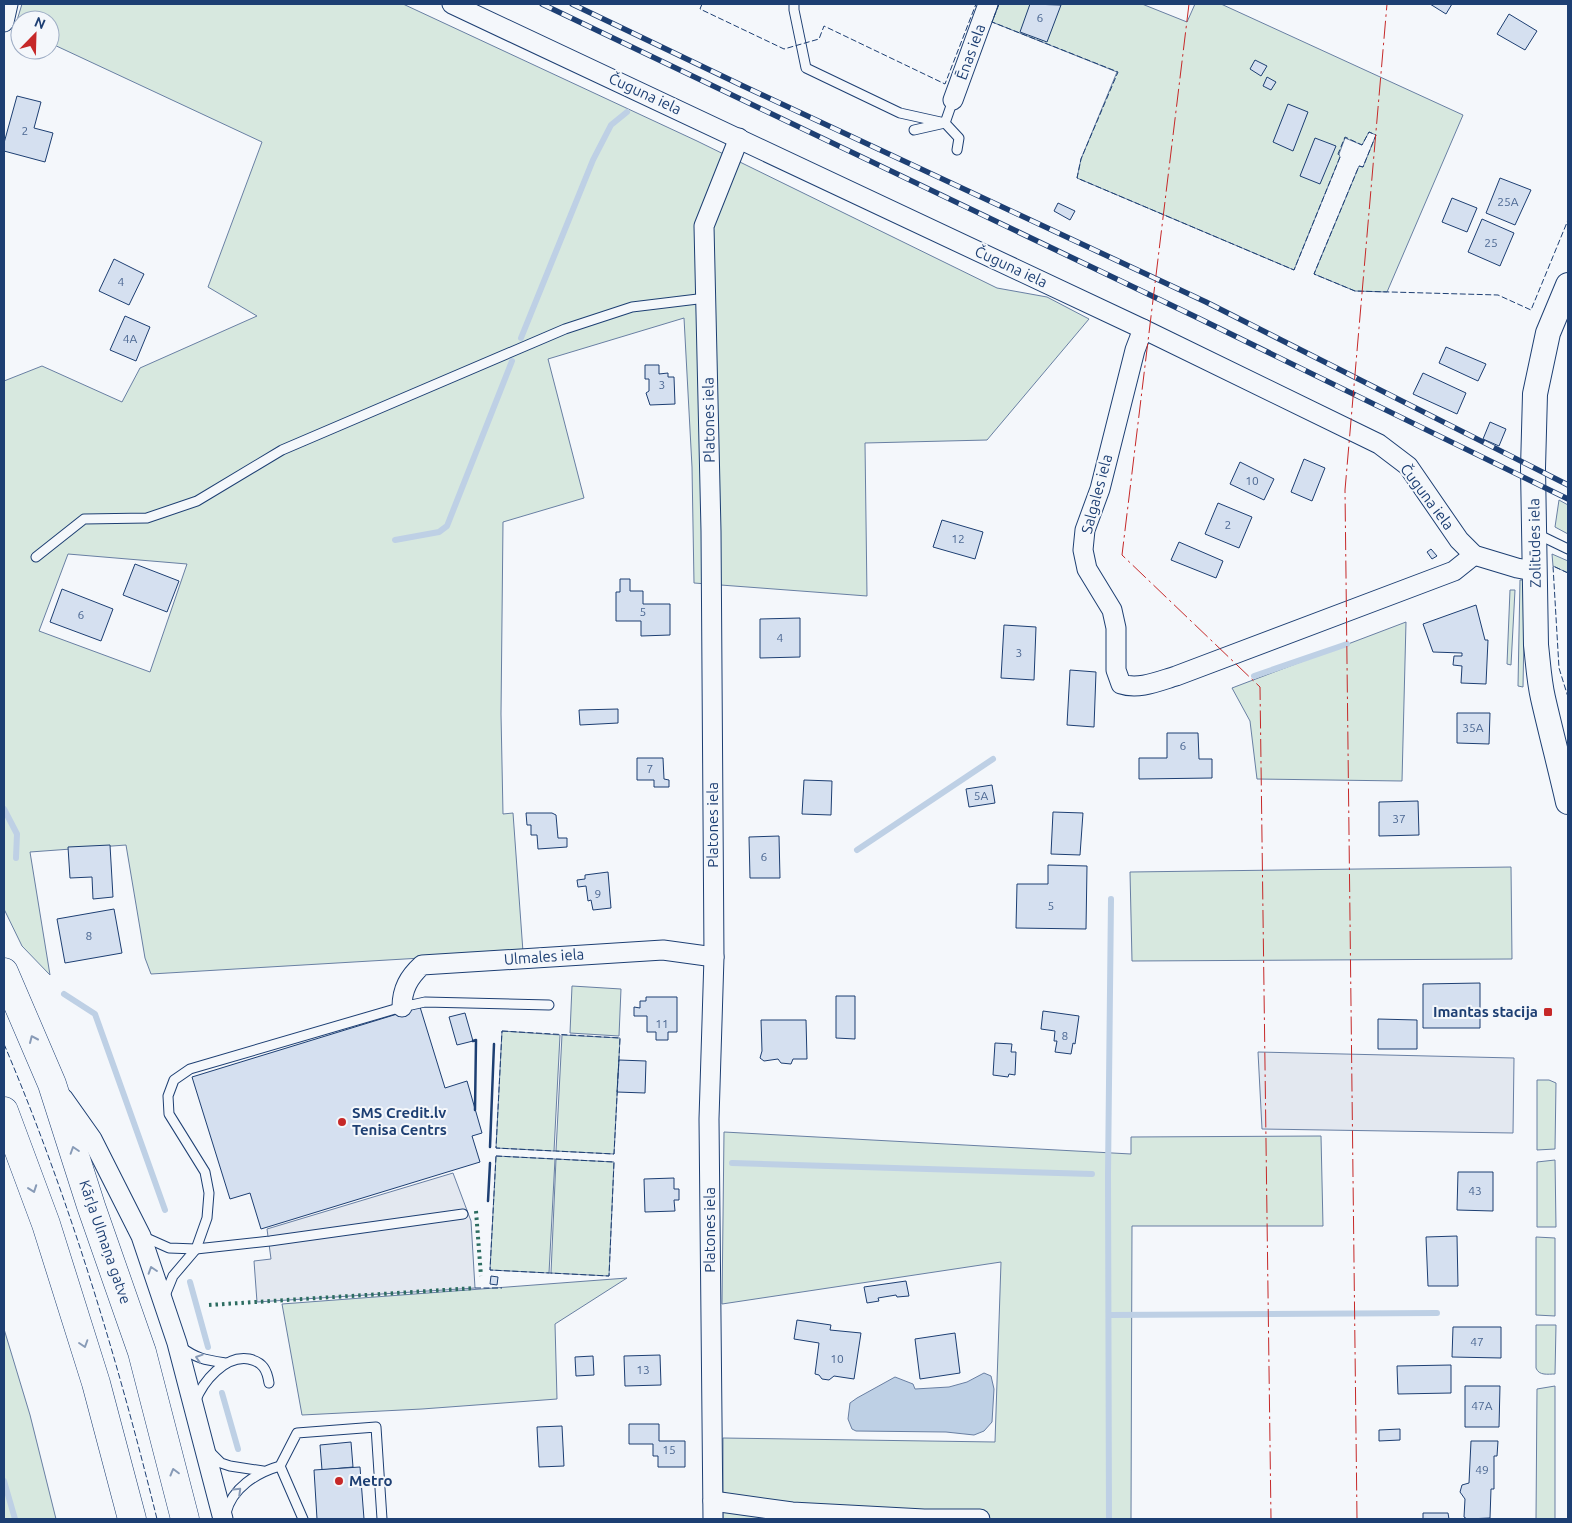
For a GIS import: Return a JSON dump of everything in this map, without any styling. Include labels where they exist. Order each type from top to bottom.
[{"type":"highway","name":"Kārļa Ulmaņa gatve","points":[[4,972],[52,1084],[91,1206],[142,1352],[185,1519]]},
{"type":"highway","points":[[4,1111],[46,1224],[96,1383],[132,1519]]},
{"type":"street","points":[[4,22],[8,4]]},
{"type":"street","name":"Čuguna iela","points":[[452,4],[1143,329],[1379,444],[1408,466],[1459,540],[1474,555],[1510,567],[1534,570]]},
{"type":"street","name":"Ēnas iela","points":[[953,100],[988,4]]},
{"type":"street","name":"Platones iela","points":[[713,1510],[709,1119],[714,958],[712,532],[704,226],[739,138]]},
{"type":"street","name":"Zolitūdes iela","points":[[1568,285],[1548,333],[1536,394],[1533,468],[1536,645],[1542,697],[1550,723],[1568,802]]},
{"type":"street","name":"Salgales iela","points":[[1143,329],[1135,350],[1100,489],[1085,530],[1083,550],[1087,569],[1112,610],[1116,628],[1116,670],[1121,684],[1129,687],[1141,686],[1176,676],[1454,571],[1474,555]]},
{"type":"street","points":[[1550,723],[1568,743]]},
{"type":"street","name":"Ulmales iela","points":[[402,1007],[402,995],[410,976],[422,965],[663,950],[714,958]]},
{"type":"street","points":[[52,1084],[92,1138],[141,1236],[177,1343],[224,1519]]},
{"type":"street","points":[[713,1510],[924,1519],[980,1519]]},
{"type":"lane","points":[[794,4],[806,68],[900,113],[945,123],[959,138],[957,150]]},
{"type":"lane","points":[[945,123],[953,100]]},
{"type":"lane","points":[[914,130],[945,123]]},
{"type":"lane","points":[[36,557],[84,519],[147,518],[197,501],[282,450],[565,329],[632,307],[706,298]]},
{"type":"lane","points":[[1535,533],[1568,549]]},
{"type":"lane","points":[[162,1302],[172,1276],[196,1248],[207,1218],[208,1193],[205,1172],[169,1114],[168,1096],[174,1080],[190,1069],[425,1002],[549,1006]]},
{"type":"lane","points":[[141,1236],[169,1248],[196,1248],[270,1241],[463,1214]]},
{"type":"lane","points":[[177,1343],[192,1356],[226,1363]]},
{"type":"lane","points":[[194,1404],[199,1391],[226,1363],[240,1358],[258,1361],[267,1370],[269,1383]]},
{"type":"lane","points":[[224,1519],[228,1503],[235,1492],[263,1471],[280,1466],[297,1433],[376,1426],[382,1519]]},
{"type":"lane","points":[[204,1445],[221,1463],[263,1471]]},
{"type":"lane","points":[[280,1466],[303,1519]]},
{"type":"shaded area","points":[[22,4],[403,4],[697,141],[997,288],[1047,297],[1089,319],[987,440],[865,443],[867,596],[694,583],[692,467],[684,318],[548,359],[584,498],[503,522],[501,714],[503,814],[513,813],[523,952],[151,974],[145,958],[126,845],[30,852],[50,975],[22,946],[4,909],[4,381],[42,366],[122,402],[140,368],[257,316],[208,287],[262,142],[60,48],[60,10],[20,10]],"holes":[[[68,554],[187,564],[150,672],[39,631]]]},
{"type":"shaded area","points":[[999,4],[1142,4],[1187,22],[1195,4],[1221,4],[1463,115],[1387,292],[1355,291],[1314,274],[1359,166],[1363,167],[1376,135],[1369,132],[1362,145],[1345,138],[1339,154],[1340,157],[1294,270],[1077,178],[1081,159],[1117,72],[992,22]]},
{"type":"shaded area","points":[[1559,500],[1568,505],[1568,534],[1555,527]]},
{"type":"shaded area","points":[[1552,554],[1568,561],[1568,573],[1553,566]]},
{"type":"shaded area","points":[[1520,580],[1525,580],[1523,687],[1518,686]]},
{"type":"shaded area","points":[[1510,590],[1515,590],[1511,665],[1507,664]]},
{"type":"shaded area","points":[[1406,622],[1402,781],[1257,779],[1250,721],[1232,688]]},
{"type":"shaded area","points":[[1511,867],[1512,959],[1132,961],[1130,872]]},
{"type":"shaded area","points":[[572,986],[621,989],[619,1036],[570,1033]]},
{"type":"shaded area","points":[[502,1031],[560,1035],[554,1151],[496,1148]]},
{"type":"shaded area","points":[[562,1035],[620,1038],[614,1154],[556,1151]]},
{"type":"shaded area","points":[[1258,1052],[1514,1058],[1513,1133],[1262,1129]]},
{"type":"shaded area","points":[[1537,1080],[1549,1080],[1556,1083],[1555,1149],[1537,1150]]},
{"type":"shaded area","points":[[724,1132],[1131,1154],[1131,1137],[1321,1136],[1323,1226],[1132,1226],[1131,1519],[723,1519],[723,1438],[995,1442],[1001,1262],[722,1304]]},
{"type":"shaded area","points":[[496,1156],[555,1159],[549,1273],[490,1270]]},
{"type":"shaded area","points":[[556,1159],[614,1162],[609,1276],[551,1273]]},
{"type":"shaded area","points":[[1555,1160],[1556,1227],[1537,1227],[1537,1162]]},
{"type":"shaded area","points":[[453,1173],[471,1221],[475,1288],[257,1302],[254,1261],[271,1259],[267,1229]]},
{"type":"shaded area","points":[[1536,1237],[1555,1238],[1555,1316],[1536,1315]]},
{"type":"shaded area","points":[[627,1278],[555,1324],[557,1399],[422,1409],[302,1415],[282,1304]]},
{"type":"shaded area","points":[[1536,1325],[1556,1325],[1555,1374],[1537,1371]]},
{"type":"shaded area","points":[[4,1329],[30,1415],[56,1519],[4,1519]]},
{"type":"shaded area","points":[[1555,1386],[1555,1519],[1536,1519],[1537,1389]]},
{"type":"water","points":[[984,1373],[991,1376],[994,1389],[992,1422],[984,1431],[974,1435],[946,1432],[856,1431],[852,1429],[848,1419],[850,1403],[895,1377],[913,1384],[915,1389],[949,1387],[967,1382]]},
{"type":"building","points":[[1030,4],[1061,5],[1047,42],[1020,32]]},
{"type":"building","points":[[1430,4],[1452,4],[1446,14]]},
{"type":"building","points":[[1509,14],[1537,31],[1525,50],[1497,34]]},
{"type":"building","points":[[1255,60],[1267,66],[1261,76],[1250,69]]},
{"type":"building","points":[[1267,77],[1276,82],[1271,90],[1263,86]]},
{"type":"building","points":[[17,96],[41,102],[34,128],[53,133],[45,162],[4,151],[4,143]]},
{"type":"building","points":[[1288,104],[1308,112],[1293,151],[1273,142]]},
{"type":"building","points":[[1315,138],[1336,146],[1320,184],[1300,176]]},
{"type":"building","points":[[1500,178],[1531,190],[1515,225],[1486,213]]},
{"type":"building","points":[[1452,198],[1477,208],[1467,232],[1442,222]]},
{"type":"building","points":[[1058,203],[1075,211],[1070,220],[1054,211]]},
{"type":"building","points":[[1482,219],[1514,233],[1500,266],[1468,252]]},
{"type":"building","points":[[114,259],[144,274],[129,305],[99,291]]},
{"type":"building","points":[[125,316],[150,327],[136,361],[110,350]]},
{"type":"building","points":[[1446,347],[1486,364],[1478,381],[1439,363]]},
{"type":"building","points":[[645,365],[659,365],[659,374],[668,373],[668,377],[674,377],[675,404],[650,405],[646,393],[649,391],[649,379],[645,379]]},
{"type":"building","points":[[1423,373],[1466,393],[1457,414],[1413,394]]},
{"type":"building","points":[[1490,422],[1506,429],[1499,446],[1483,439]]},
{"type":"building","points":[[1304,459],[1325,468],[1312,501],[1291,492]]},
{"type":"building","points":[[1240,462],[1274,479],[1264,500],[1230,484]]},
{"type":"building","points":[[1218,503],[1252,517],[1239,548],[1205,534]]},
{"type":"building","points":[[942,520],[983,532],[975,559],[933,547]]},
{"type":"building","points":[[1179,542],[1223,561],[1216,578],[1171,560]]},
{"type":"building","points":[[1431,549],[1437,556],[1432,559],[1427,552]]},
{"type":"building","points":[[135,564],[179,581],[167,612],[123,595]]},
{"type":"building","points":[[620,579],[630,579],[630,591],[643,591],[643,604],[670,604],[670,635],[641,636],[641,621],[616,621],[616,592],[620,592]]},
{"type":"building","points":[[62,589],[113,609],[101,641],[50,622]]},
{"type":"building","points":[[1476,605],[1485,640],[1488,640],[1486,684],[1461,683],[1462,666],[1453,665],[1454,656],[1462,656],[1462,653],[1433,652],[1423,624]]},
{"type":"building","points":[[800,618],[800,657],[760,658],[760,619]]},
{"type":"building","points":[[1004,625],[1036,627],[1034,680],[1001,678]]},
{"type":"building","points":[[1070,670],[1096,672],[1094,727],[1067,725]]},
{"type":"building","points":[[618,709],[618,723],[580,725],[579,710]]},
{"type":"building","points":[[1457,713],[1490,713],[1489,744],[1457,743]]},
{"type":"building","points":[[1167,733],[1198,733],[1199,759],[1212,759],[1212,778],[1139,779],[1139,758],[1167,758]]},
{"type":"building","points":[[637,758],[663,758],[664,779],[669,780],[669,787],[654,787],[654,780],[637,780]]},
{"type":"building","points":[[804,780],[832,781],[831,815],[802,814]]},
{"type":"building","points":[[992,785],[995,803],[969,807],[966,789]]},
{"type":"building","points":[[1418,801],[1419,835],[1379,836],[1379,802]]},
{"type":"building","points":[[1053,812],[1083,813],[1080,855],[1051,854]]},
{"type":"building","points":[[526,813],[552,813],[556,815],[558,838],[567,838],[567,847],[538,849],[537,835],[531,835],[531,825],[527,825]]},
{"type":"building","points":[[779,836],[780,878],[750,878],[749,837]]},
{"type":"building","points":[[110,845],[113,897],[93,899],[92,877],[70,878],[68,847]]},
{"type":"building","points":[[1048,865],[1087,866],[1086,929],[1016,928],[1017,884],[1048,884]]},
{"type":"building","points":[[608,872],[611,908],[593,910],[591,900],[588,901],[586,886],[578,887],[577,880],[585,879],[585,875]]},
{"type":"building","points":[[114,909],[122,953],[65,963],[57,919]]},
{"type":"building","points":[[1480,983],[1480,1028],[1423,1028],[1423,984]]},
{"type":"building","points":[[836,996],[855,996],[855,1039],[836,1038]]},
{"type":"building","points":[[646,997],[677,997],[677,1032],[668,1032],[668,1040],[656,1040],[656,1032],[647,1032],[647,1016],[634,1016],[634,1007],[640,1008],[640,1001],[646,1001]]},
{"type":"building","name":"SMS Credit.lv Tenisa Centrs","points":[[420,1007],[445,1088],[467,1081],[482,1133],[472,1136],[480,1162],[261,1229],[250,1193],[230,1199],[192,1077]]},
{"type":"building","points":[[1043,1011],[1079,1016],[1075,1044],[1073,1043],[1071,1054],[1055,1052],[1057,1041],[1054,1041],[1055,1031],[1041,1029]]},
{"type":"building","points":[[465,1013],[473,1041],[457,1045],[449,1017]]},
{"type":"building","points":[[1378,1019],[1417,1020],[1417,1049],[1378,1049]]},
{"type":"building","points":[[761,1020],[806,1020],[807,1059],[793,1059],[791,1064],[781,1063],[778,1059],[764,1061],[760,1058],[762,1051]]},
{"type":"building","points":[[995,1043],[1012,1044],[1011,1052],[1016,1052],[1015,1075],[1009,1074],[1008,1077],[993,1075]]},
{"type":"building","points":[[619,1060],[646,1061],[645,1093],[617,1092]]},
{"type":"building","points":[[1458,1172],[1493,1172],[1493,1211],[1457,1210]]},
{"type":"building","points":[[674,1178],[674,1189],[679,1189],[679,1200],[674,1200],[675,1211],[645,1212],[644,1179]]},
{"type":"building","points":[[1457,1236],[1458,1286],[1428,1286],[1426,1237]]},
{"type":"building","points":[[491,1276],[498,1277],[497,1285],[490,1284]]},
{"type":"building","points":[[906,1281],[909,1296],[897,1297],[896,1295],[878,1298],[879,1301],[867,1303],[864,1287]]},
{"type":"building","points":[[797,1320],[831,1325],[830,1330],[861,1333],[854,1379],[834,1376],[829,1380],[822,1379],[819,1375],[815,1374],[819,1343],[794,1339]]},
{"type":"building","points":[[1453,1327],[1501,1327],[1501,1358],[1452,1357]]},
{"type":"building","points":[[955,1333],[960,1373],[920,1379],[915,1339]]},
{"type":"building","points":[[660,1355],[661,1385],[625,1386],[624,1356]]},
{"type":"building","points":[[593,1356],[594,1375],[576,1376],[575,1357]]},
{"type":"building","points":[[1451,1365],[1451,1393],[1398,1394],[1397,1366]]},
{"type":"building","points":[[1465,1386],[1500,1386],[1499,1427],[1465,1427]]},
{"type":"building","points":[[629,1424],[659,1424],[659,1441],[685,1441],[685,1467],[658,1467],[658,1456],[653,1456],[653,1444],[629,1444]]},
{"type":"building","points":[[562,1426],[564,1466],[539,1467],[537,1427]]},
{"type":"building","points":[[1400,1429],[1400,1440],[1379,1441],[1379,1430]]},
{"type":"building","points":[[1471,1441],[1498,1441],[1497,1456],[1494,1456],[1494,1489],[1491,1489],[1490,1518],[1467,1519],[1464,1517],[1465,1499],[1460,1492],[1462,1485],[1469,1483]]},
{"type":"building","points":[[351,1442],[353,1467],[322,1470],[320,1445]]},
{"type":"building","points":[[360,1467],[364,1519],[317,1519],[314,1470]]},
{"type":"building","points":[[1423,1513],[1448,1513],[1449,1519],[1423,1519]]},
{"type":"waterway","points":[[521,338],[593,160],[611,125],[627,112]]},
{"type":"waterway","points":[[395,540],[439,532],[447,526],[512,361]]},
{"type":"waterway","points":[[1254,676],[1347,644]]},
{"type":"waterway","points":[[857,850],[993,759]]},
{"type":"waterway","points":[[4,809],[17,834],[16,858]]},
{"type":"waterway","points":[[1109,1519],[1108,1175],[1111,899]]},
{"type":"waterway","points":[[64,994],[95,1014],[165,1210]]},
{"type":"waterway","points":[[732,1163],[1092,1174]]},
{"type":"waterway","points":[[190,1282],[208,1347]]},
{"type":"waterway","points":[[1110,1315],[1437,1313]]},
{"type":"waterway","points":[[222,1393],[238,1449]]},
{"type":"waterway","points":[[4,1481],[15,1519]]},
{"type":"railway","points":[[542,4],[1196,317],[1568,499]]},
{"type":"railway","points":[[572,4],[1206,302],[1568,485]]},
{"type":"hedge","points":[[476,1211],[481,1276]]},
{"type":"hedge","points":[[209,1305],[475,1288]]},
{"type":"fence","points":[[702,4],[700,9],[784,49],[819,39],[824,26],[945,84],[976,4]]},
{"type":"fence","points":[[999,4],[992,22],[1118,72],[1081,159],[1077,178],[1294,270],[1340,157],[1338,154],[1345,137],[1362,145],[1369,132],[1376,135],[1363,167],[1359,166],[1314,274],[1355,291],[1498,295],[1531,310],[1568,220]]},
{"type":"fence","points":[[1568,573],[1553,566],[1559,668],[1568,697]]},
{"type":"fence","points":[[502,1031],[620,1038],[614,1154],[496,1148],[502,1031]]},
{"type":"fence","points":[[4,1044],[50,1160],[90,1278],[142,1458],[157,1519]]},
{"type":"fence","points":[[496,1156],[614,1162],[609,1276],[490,1270],[496,1156]]},
{"type":"fence","points":[[475,1288],[502,1288]]},
{"type":"wall","points":[[473,1041],[476,1040],[475,1110]]},
{"type":"wall","points":[[490,1147],[494,1044]]},
{"type":"wall","points":[[488,1201],[490,1163]]},
{"type":"power","points":[[1189,4],[1122,555],[1260,687],[1271,1519]]},
{"type":"power","points":[[1357,1519],[1345,490],[1387,4]]},
{"type":"place","name":"Imantas stacija","points":[[1548,1012]]},
{"type":"place","name":"SMS Credit.lv Tenisa Centrs","points":[[342,1122]]},
{"type":"place","name":"Metro","points":[[339,1481]]}]
